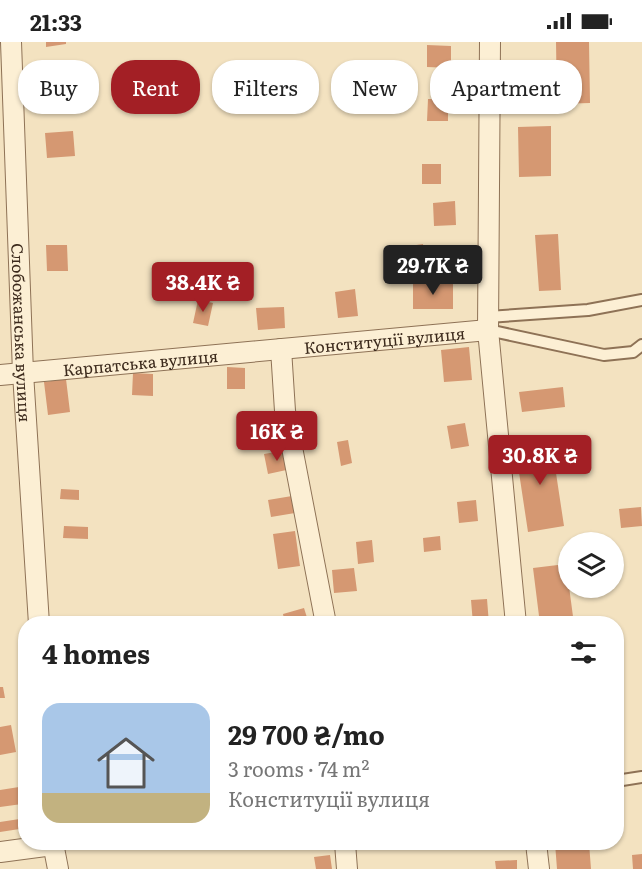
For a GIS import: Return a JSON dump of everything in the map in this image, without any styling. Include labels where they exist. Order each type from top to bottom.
[{"type":"street","name":"Слобожанська вулиця","points":[[11,42],[23,372],[38,616]]},
{"type":"street","name":"Конституції вулиця","points":[[490,42],[488,324],[515,616]]},
{"type":"street","name":"Конституції вулиця","points":[[281,349],[488,324]]},
{"type":"street","name":"Карпатська вулиця","points":[[0,375],[281,349]]},
{"type":"street","points":[[281,349],[285,411],[324,616]]},
{"type":"street","points":[[0,852],[18,849]]},
{"type":"street","points":[[54,850],[58,869]]},
{"type":"street","points":[[346,850],[347,869]]},
{"type":"street","points":[[537,850],[539,869]]},
{"type":"lane","points":[[488,324],[642,300]]},
{"type":"lane","points":[[488,324],[604,355],[633,352],[642,345]]},
{"type":"lane","points":[[624,780],[642,777]]},
{"type":"building","points":[[46,42],[66,42],[66,44],[46,47]]},
{"type":"building","points":[[556,42],[589,42],[590,103],[582,103],[582,60],[556,60]]},
{"type":"building","points":[[427,45],[451,46],[451,60],[430,60],[430,67],[427,67]]},
{"type":"building","points":[[428,99],[430,99],[430,114],[448,114],[448,121],[427,121]]},
{"type":"building","points":[[551,126],[551,176],[519,177],[518,127]]},
{"type":"building","points":[[73,131],[75,156],[47,158],[45,133]]},
{"type":"building","points":[[422,164],[441,164],[441,184],[422,184]]},
{"type":"building","points":[[455,201],[456,225],[434,226],[433,203]]},
{"type":"building","points":[[558,234],[561,290],[539,291],[535,235]]},
{"type":"building","points":[[423,244],[424,255],[404,257],[403,247]]},
{"type":"building","points":[[46,245],[67,245],[68,271],[47,271]]},
{"type":"building","points":[[413,283],[453,283],[453,309],[413,309]]},
{"type":"building","points":[[355,289],[358,316],[338,318],[335,292]]},
{"type":"building","points":[[198,300],[213,303],[208,326],[193,323]]},
{"type":"building","points":[[284,307],[285,328],[258,330],[256,308]]},
{"type":"building","points":[[469,347],[472,380],[444,382],[441,350]]},
{"type":"building","points":[[227,367],[245,368],[245,389],[227,389]]},
{"type":"building","points":[[133,373],[153,374],[153,396],[132,395]]},
{"type":"building","points":[[66,379],[70,412],[48,415],[44,382]]},
{"type":"building","points":[[563,387],[565,407],[522,412],[519,392]]},
{"type":"building","points":[[465,423],[469,446],[451,449],[447,426]]},
{"type":"building","points":[[348,440],[352,463],[341,466],[337,442]]},
{"type":"building","points":[[551,440],[564,526],[528,532],[515,446]]},
{"type":"building","points":[[287,450],[291,469],[268,474],[264,454]]},
{"type":"building","points":[[61,489],[79,490],[79,500],[60,499]]},
{"type":"building","points":[[292,496],[295,513],[271,517],[268,500]]},
{"type":"building","points":[[476,500],[478,521],[459,523],[457,502]]},
{"type":"building","points":[[641,507],[642,526],[621,528],[619,509]]},
{"type":"building","points":[[64,526],[88,527],[88,539],[63,538]]},
{"type":"building","points":[[295,531],[300,566],[278,569],[273,534]]},
{"type":"building","points":[[440,536],[441,550],[424,552],[423,538]]},
{"type":"building","points":[[372,540],[374,562],[358,564],[356,542]]},
{"type":"building","points":[[558,565],[558,598],[571,598],[573,616],[539,616],[533,568]]},
{"type":"building","points":[[354,568],[357,591],[334,593],[332,570]]},
{"type":"building","points":[[487,599],[488,616],[472,616],[471,600]]},
{"type":"building","points":[[304,608],[306,616],[283,616],[283,614]]},
{"type":"building","points":[[0,687],[3,687],[5,698],[0,698]]},
{"type":"building","points":[[11,725],[16,752],[0,755],[0,727]]},
{"type":"building","points":[[18,787],[18,805],[0,807],[0,790]]},
{"type":"building","points":[[18,819],[18,829],[0,832],[0,822]]},
{"type":"building","points":[[556,850],[590,850],[591,869],[557,869]]},
{"type":"building","points":[[642,854],[642,869],[633,869],[632,855]]},
{"type":"building","points":[[330,855],[332,869],[316,869],[314,857]]},
{"type":"building","points":[[517,860],[517,869],[496,869],[495,861]]}]
